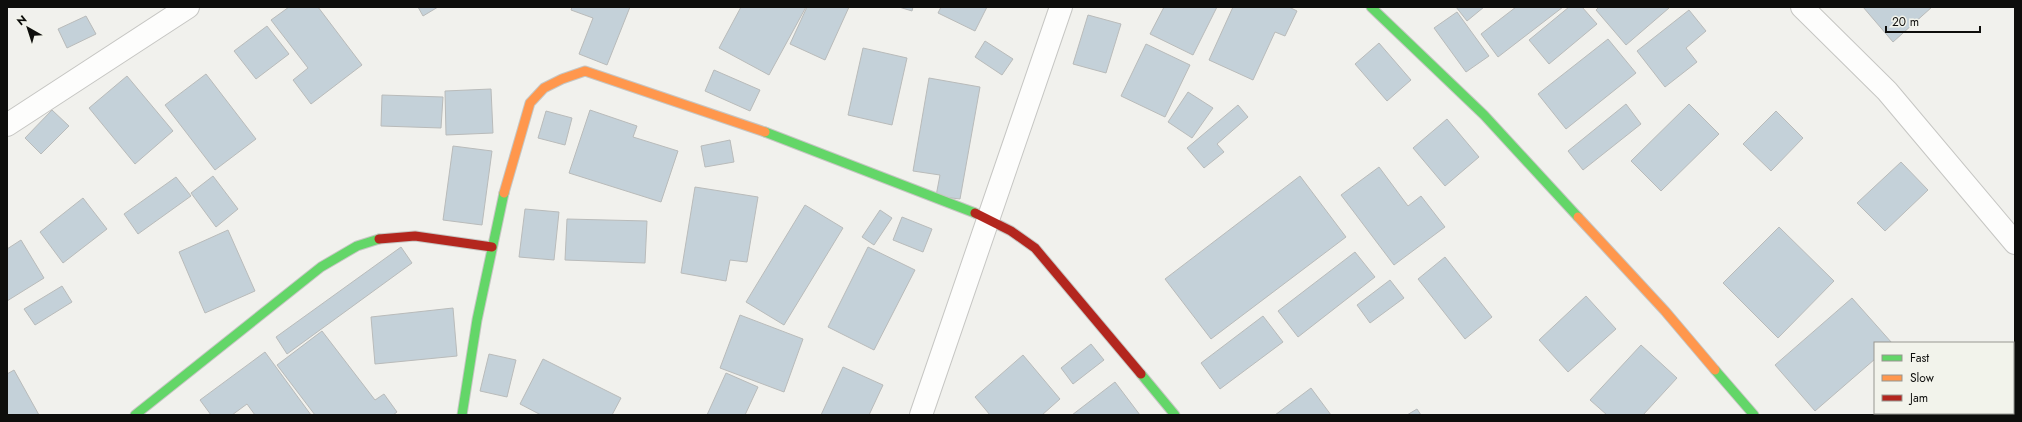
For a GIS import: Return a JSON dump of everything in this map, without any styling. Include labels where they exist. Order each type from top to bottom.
[{"type":"street","points":[[7,125],[188,7]]},
{"type":"street","points":[[921,415],[1061,7]]},
{"type":"street","points":[[1371,7],[1484,114],[1665,311],[1754,415]]},
{"type":"street","points":[[1802,7],[1887,91],[2015,243]]},
{"type":"street","points":[[462,415],[477,320],[508,171],[530,103],[544,88],[562,79],[585,71],[743,124],[988,218],[1011,231],[1035,248],[1175,415]]},
{"type":"street","points":[[135,415],[321,267],[370,241],[398,236],[419,236],[492,247]]},
{"type":"building","points":[[289,7],[318,7],[362,65],[311,104],[293,80],[308,68],[271,20]]},
{"type":"building","points":[[418,7],[438,7],[423,16]]},
{"type":"building","points":[[572,7],[630,7],[607,65],[579,54],[593,18],[571,10]]},
{"type":"building","points":[[741,7],[806,7],[769,75],[719,48]]},
{"type":"building","points":[[807,7],[849,7],[825,60],[790,44]]},
{"type":"building","points":[[899,7],[913,7],[912,11]]},
{"type":"building","points":[[941,7],[987,7],[975,31],[938,13]]},
{"type":"building","points":[[1164,7],[1217,7],[1193,55],[1150,34]]},
{"type":"building","points":[[1233,7],[1289,7],[1297,11],[1285,36],[1275,32],[1253,80],[1209,60]]},
{"type":"building","points":[[1456,7],[1484,7],[1467,21]]},
{"type":"building","points":[[1516,7],[1563,7],[1498,57],[1481,34]]},
{"type":"building","points":[[1569,7],[1582,7],[1597,24],[1549,64],[1529,40]]},
{"type":"building","points":[[1599,7],[1669,8],[1626,45],[1596,10]]},
{"type":"building","points":[[1863,7],[1932,7],[1893,42]]},
{"type":"building","points":[[1689,10],[1706,31],[1686,48],[1697,62],[1665,87],[1637,51]]},
{"type":"building","points":[[1457,12],[1489,56],[1466,72],[1434,28]]},
{"type":"building","points":[[1088,15],[1121,24],[1106,73],[1073,64]]},
{"type":"building","points":[[86,16],[96,34],[67,48],[58,29]]},
{"type":"building","points":[[267,26],[289,54],[256,79],[234,51]]},
{"type":"building","points":[[1608,39],[1636,73],[1566,129],[1538,94]]},
{"type":"building","points":[[985,41],[1013,59],[1002,75],[975,57]]},
{"type":"building","points":[[1379,43],[1411,80],[1387,101],[1355,64]]},
{"type":"building","points":[[1146,44],[1190,65],[1165,117],[1121,96]]},
{"type":"building","points":[[863,48],[907,58],[892,125],[848,115]]},
{"type":"building","points":[[714,70],[760,90],[750,111],[705,91]]},
{"type":"building","points":[[206,74],[256,139],[215,170],[165,105]]},
{"type":"building","points":[[127,76],[173,131],[135,164],[89,108]]},
{"type":"building","points":[[929,78],[980,87],[960,199],[936,196],[940,175],[913,171]]},
{"type":"building","points":[[491,89],[493,133],[446,135],[445,91]]},
{"type":"building","points":[[1188,92],[1213,108],[1192,138],[1168,122]]},
{"type":"building","points":[[382,95],[443,97],[441,128],[381,126]]},
{"type":"building","points":[[1626,104],[1641,124],[1583,170],[1568,151]]},
{"type":"building","points":[[1689,104],[1719,134],[1661,191],[1631,161]]},
{"type":"building","points":[[1238,105],[1248,117],[1217,144],[1224,152],[1204,168],[1187,148]]},
{"type":"building","points":[[52,110],[69,126],[41,154],[25,138]]},
{"type":"building","points":[[590,110],[637,126],[633,137],[678,151],[661,202],[569,173]]},
{"type":"building","points":[[546,111],[572,118],[565,145],[538,138]]},
{"type":"building","points":[[1776,111],[1803,138],[1771,171],[1743,144]]},
{"type":"building","points":[[1447,119],[1479,157],[1445,186],[1413,148]]},
{"type":"building","points":[[730,140],[734,162],[705,167],[701,146]]},
{"type":"building","points":[[453,146],[492,151],[482,225],[443,220]]},
{"type":"building","points":[[1901,162],[1928,190],[1885,231],[1857,203]]},
{"type":"building","points":[[1379,167],[1408,206],[1421,196],[1445,227],[1394,265],[1341,195]]},
{"type":"building","points":[[213,176],[238,209],[216,227],[191,193]]},
{"type":"building","points":[[1300,176],[1346,237],[1211,339],[1165,279]]},
{"type":"building","points":[[176,177],[191,196],[138,234],[124,214]]},
{"type":"building","points":[[695,187],[758,197],[747,262],[730,260],[726,281],[681,273]]},
{"type":"building","points":[[83,198],[107,229],[63,263],[40,232]]},
{"type":"building","points":[[805,205],[843,228],[784,325],[746,302]]},
{"type":"building","points":[[525,209],[559,212],[554,260],[519,257]]},
{"type":"building","points":[[880,210],[892,218],[874,245],[862,237]]},
{"type":"building","points":[[902,217],[932,229],[923,252],[893,240]]},
{"type":"building","points":[[567,219],[647,221],[645,263],[565,260]]},
{"type":"building","points":[[1779,227],[1834,281],[1778,338],[1723,283]]},
{"type":"building","points":[[228,230],[255,291],[205,313],[179,252]]},
{"type":"building","points":[[21,240],[44,278],[7,301],[7,249]]},
{"type":"building","points":[[401,247],[412,263],[287,354],[276,337]]},
{"type":"building","points":[[868,247],[915,270],[874,350],[828,327]]},
{"type":"building","points":[[1355,252],[1375,277],[1298,337],[1278,311]]},
{"type":"building","points":[[1445,257],[1492,317],[1465,339],[1418,279]]},
{"type":"building","points":[[1390,280],[1404,298],[1370,323],[1357,305]]},
{"type":"building","points":[[62,286],[72,302],[35,325],[24,309]]},
{"type":"building","points":[[1586,296],[1616,329],[1568,372],[1539,340]]},
{"type":"building","points":[[1852,298],[1891,342],[1874,342],[1874,360],[1815,411],[1775,365]]},
{"type":"building","points":[[453,308],[457,356],[375,364],[371,317]]},
{"type":"building","points":[[740,315],[803,339],[784,392],[720,368]]},
{"type":"building","points":[[1263,316],[1283,342],[1220,389],[1201,363]]},
{"type":"building","points":[[322,331],[375,400],[384,394],[397,412],[393,415],[315,415],[277,365]]},
{"type":"building","points":[[1091,344],[1104,360],[1073,384],[1061,368]]},
{"type":"building","points":[[1641,345],[1677,378],[1643,415],[1607,415],[1590,400]]},
{"type":"building","points":[[265,352],[311,415],[255,415],[247,404],[232,415],[211,415],[200,400]]},
{"type":"building","points":[[489,354],[516,360],[507,397],[480,391]]},
{"type":"building","points":[[1023,355],[1060,399],[1042,415],[990,415],[975,397]]},
{"type":"building","points":[[543,359],[621,398],[612,415],[541,415],[520,404]]},
{"type":"building","points":[[843,367],[883,385],[869,415],[821,415]]},
{"type":"building","points":[[14,370],[39,415],[7,415],[7,374]]},
{"type":"building","points":[[726,373],[758,387],[745,415],[707,415]]},
{"type":"building","points":[[1115,382],[1140,415],[1072,415]]},
{"type":"building","points":[[1311,388],[1331,415],[1275,415]]},
{"type":"building","points":[[1417,409],[1421,415],[1407,415]]},
{"type":"building","points":[[1903,414],[1967,415],[1904,415]]},
{"type":"traffic: fast","points":[[1371,7],[1484,115],[1578,217]]},
{"type":"traffic: fast","points":[[765,132],[975,213]]},
{"type":"traffic: fast","points":[[462,415],[477,320],[504,193]]},
{"type":"traffic: fast","points":[[135,415],[321,267],[357,246],[379,239]]},
{"type":"traffic: fast","points":[[1715,370],[1754,415]]},
{"type":"traffic: fast","points":[[1141,374],[1175,415]]},
{"type":"traffic: slow","points":[[504,193],[530,103],[544,88],[562,79],[585,71],[765,132]]},
{"type":"traffic: slow","points":[[1578,217],[1665,311],[1715,370]]},
{"type":"traffic: jam","points":[[975,213],[1011,231],[1035,248],[1141,374]]},
{"type":"traffic: jam","points":[[379,239],[415,236],[492,247]]}]
